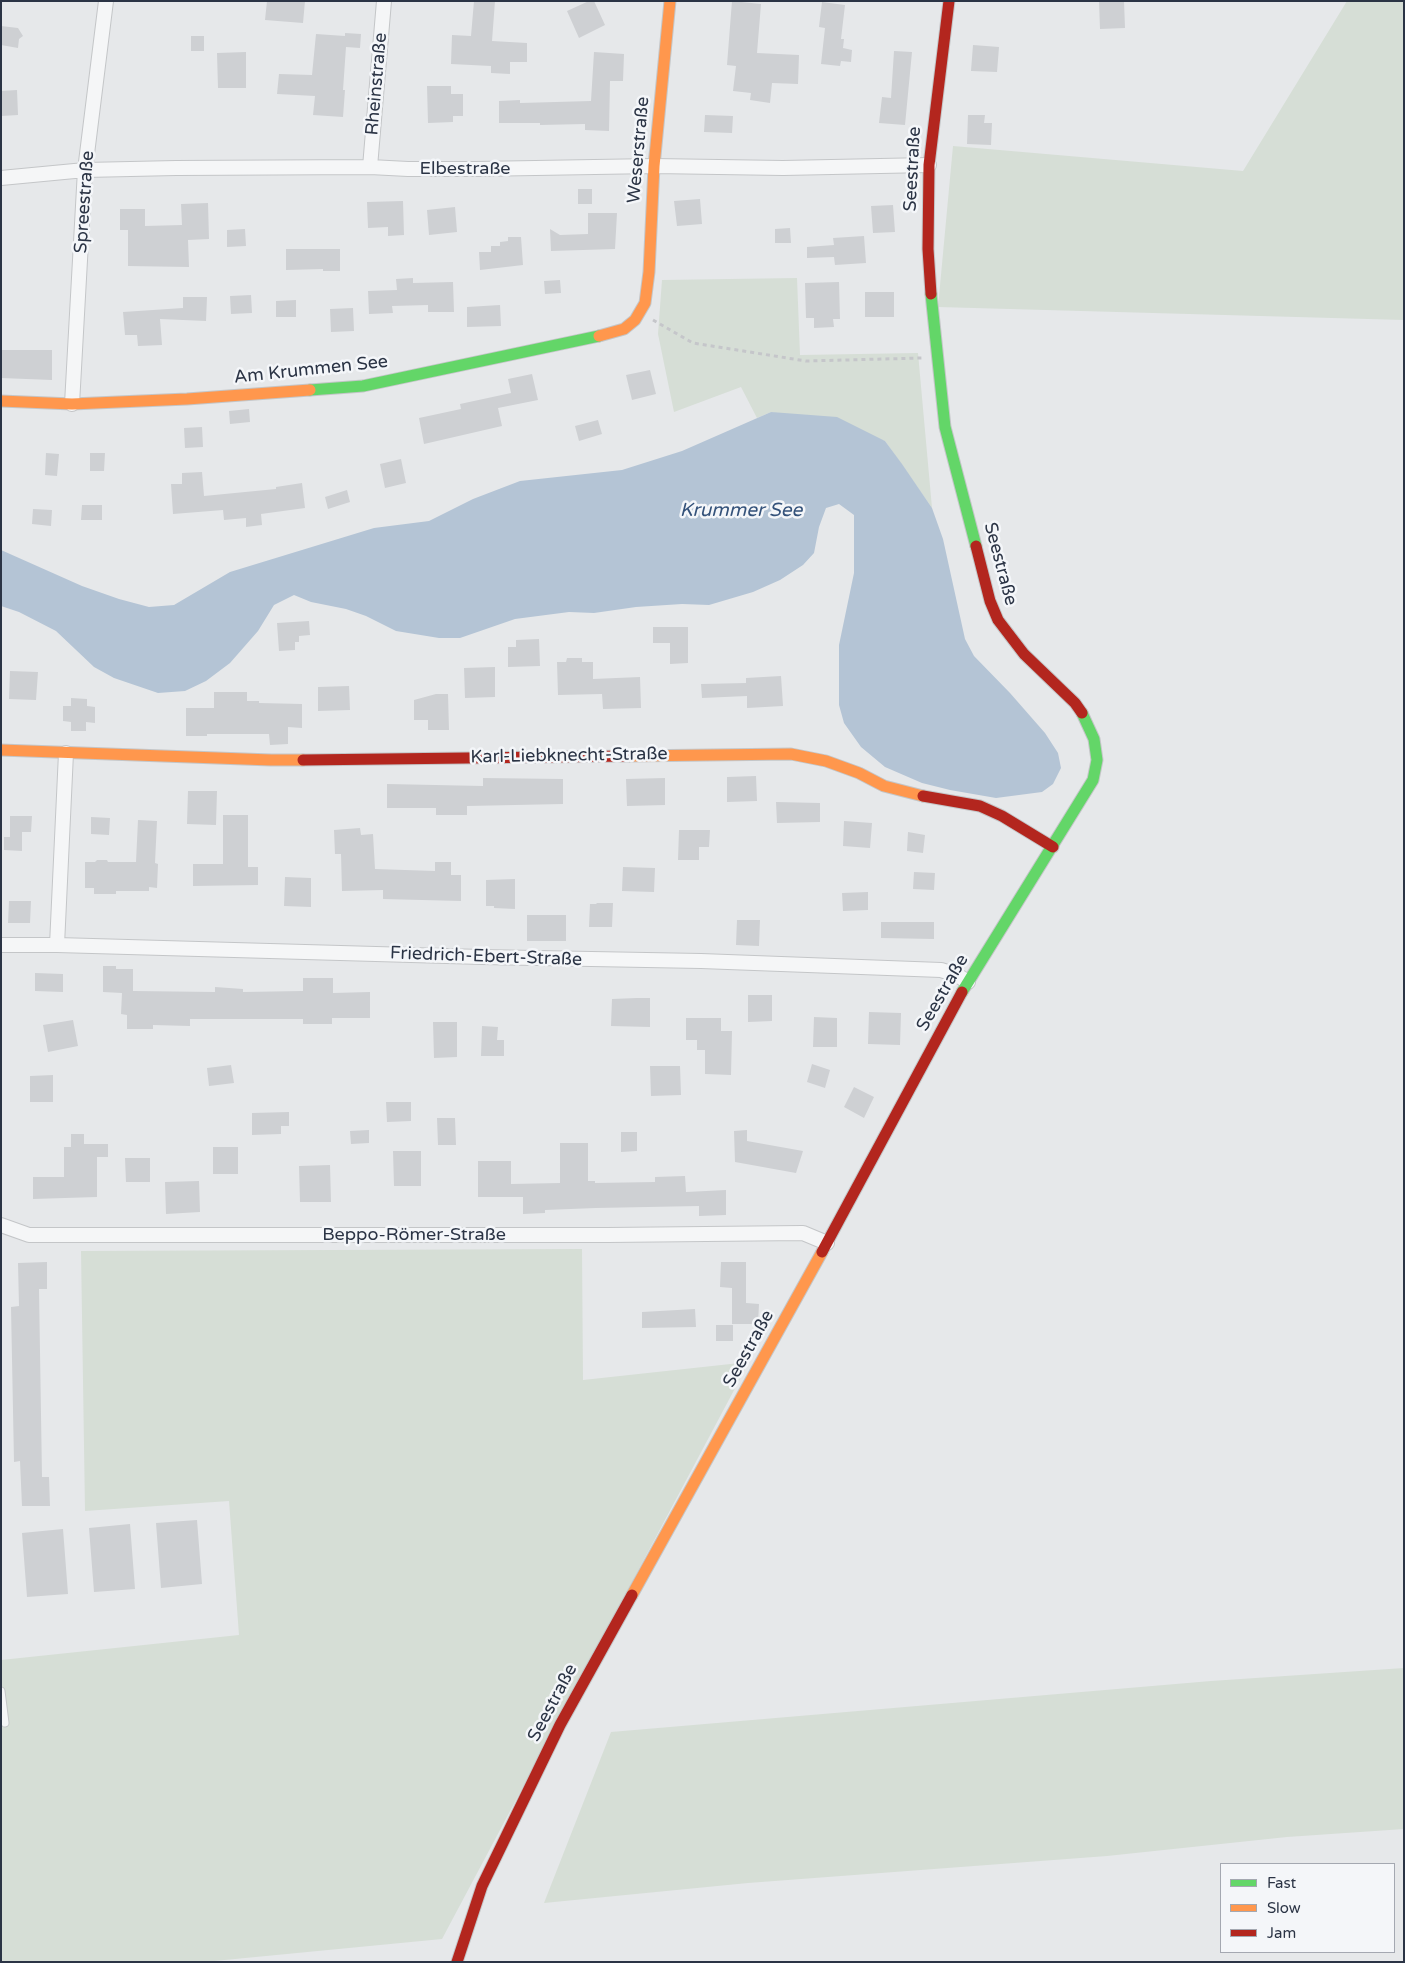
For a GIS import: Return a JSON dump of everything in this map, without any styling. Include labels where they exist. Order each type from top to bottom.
[{"type":"street","name":"Spreestraße","points":[[72,404],[85,170],[106,1]]},
{"type":"street","name":"Rheinstraße","points":[[370,166],[384,1]]},
{"type":"street","name":"Weserstraße","points":[[643,307],[649,272],[654,166],[670,1]]},
{"type":"street","name":"Seestraße","points":[[457,1962],[482,1886],[560,1725],[827,1243],[968,982],[1093,780],[1097,760],[1094,739],[1087,721],[1076,704],[1011,639],[998,620],[990,601],[944,419],[934,334],[928,248],[929,165],[949,1]]},
{"type":"street","name":"Elbestraße","points":[[1,178],[85,170],[370,166],[408,169],[476,169],[654,166],[783,168],[929,165]]},
{"type":"street","name":"Am Krummen See","points":[[1,401],[72,404],[187,399],[364,386],[612,333],[624,329],[635,320],[643,307]]},
{"type":"street","name":"Karl-Liebknecht-Straße","points":[[1,750],[271,760],[791,754],[826,761],[859,773],[884,786],[915,794],[980,806],[1002,816],[1053,847]]},
{"type":"street","points":[[57,944],[66,753]]},
{"type":"street","name":"Friedrich-Ebert-Straße","points":[[1,945],[57,944],[941,970],[956,975],[968,982]]},
{"type":"street","name":"Beppo-Römer-Straße","points":[[1,1225],[29,1235],[802,1233],[827,1243]]},
{"type":"lane","points":[[1,1691],[5,1723]]},
{"type":"path","points":[[643,307],[666,328],[693,343],[806,361],[922,358]]},
{"type":"shaded area","points":[[1347,1],[1404,1],[1404,320],[938,307],[953,146],[1243,171]]},
{"type":"shaded area","points":[[797,278],[800,355],[918,353],[932,508],[885,441],[771,412],[757,418],[741,387],[674,412],[658,334],[662,280]]},
{"type":"shaded area","points":[[582,1249],[583,1380],[749,1362],[442,1939],[204,1962],[1,1962],[1,1660],[239,1635],[229,1501],[85,1511],[81,1251]]},
{"type":"shaded area","points":[[1404,1668],[1404,1829],[1287,1837],[1107,1856],[748,1883],[544,1903],[611,1732],[1211,1681]]},
{"type":"water","name":"Krummer See","points":[[771,412],[837,417],[885,441],[932,508],[943,539],[965,639],[974,656],[1045,733],[1058,753],[1061,768],[1053,784],[1042,792],[996,798],[950,790],[922,783],[885,767],[861,747],[844,723],[839,705],[839,645],[854,573],[854,515],[839,504],[826,508],[819,527],[814,553],[803,565],[780,580],[753,592],[709,605],[682,604],[636,607],[594,613],[569,612],[515,619],[460,638],[439,638],[396,631],[366,616],[346,609],[311,602],[294,595],[274,605],[258,631],[230,663],[206,681],[185,691],[158,693],[114,678],[94,667],[56,631],[19,612],[1,606],[1,550],[82,586],[119,599],[149,607],[174,605],[230,572],[374,528],[429,521],[473,499],[520,481],[622,470],[682,451]]},
{"type":"building","points":[[267,1],[305,1],[303,23],[265,20]]},
{"type":"building","points":[[474,1],[495,1],[492,41],[527,43],[527,62],[510,62],[510,74],[491,73],[491,66],[451,64],[452,35],[471,36]]},
{"type":"building","points":[[589,1],[594,1],[605,25],[579,38],[567,11]]},
{"type":"building","points":[[732,1],[761,4],[757,53],[799,55],[798,84],[772,83],[770,103],[750,100],[751,93],[733,91],[736,66],[727,65]]},
{"type":"building","points":[[1099,1],[1124,1],[1125,28],[1100,29]]},
{"type":"building","points":[[822,2],[845,5],[841,39],[844,39],[843,48],[852,50],[851,62],[841,61],[840,66],[821,64],[825,28],[819,27]]},
{"type":"building","points":[[1,26],[18,28],[23,36],[19,39],[18,48],[1,45]]},
{"type":"building","points":[[345,33],[361,34],[360,48],[346,47],[343,117],[313,115],[315,96],[277,94],[279,74],[312,75],[316,34],[345,36]]},
{"type":"building","points":[[191,36],[204,36],[204,51],[191,51]]},
{"type":"building","points":[[973,45],[999,47],[997,72],[971,71]]},
{"type":"building","points":[[894,51],[912,52],[905,125],[879,123],[882,97],[891,98]]},
{"type":"building","points":[[246,52],[246,88],[218,88],[217,53]]},
{"type":"building","points":[[594,52],[624,54],[623,81],[610,81],[609,131],[585,130],[585,124],[540,125],[540,123],[499,123],[499,101],[520,100],[520,103],[591,101]]},
{"type":"building","points":[[427,86],[451,86],[451,94],[463,94],[463,116],[453,116],[453,122],[428,123]]},
{"type":"building","points":[[17,90],[18,115],[1,116],[1,91]]},
{"type":"building","points":[[705,115],[733,116],[732,133],[704,132]]},
{"type":"building","points":[[968,115],[985,115],[984,123],[992,123],[991,145],[967,144]]},
{"type":"building","points":[[578,189],[592,189],[592,204],[578,204]]},
{"type":"building","points":[[700,199],[702,224],[677,226],[674,201]]},
{"type":"building","points":[[403,201],[404,235],[388,236],[388,227],[368,228],[367,202]]},
{"type":"building","points":[[208,203],[209,239],[188,240],[189,267],[128,266],[128,230],[120,230],[120,209],[145,209],[145,226],[182,225],[181,204]]},
{"type":"building","points":[[893,205],[895,232],[873,233],[871,206]]},
{"type":"building","points":[[455,207],[457,232],[429,235],[427,210]]},
{"type":"building","points":[[588,213],[617,213],[615,249],[551,251],[550,229],[560,235],[588,234]]},
{"type":"building","points":[[790,228],[791,243],[775,243],[775,229]]},
{"type":"building","points":[[245,229],[246,246],[227,247],[227,230]]},
{"type":"building","points":[[864,236],[866,263],[835,265],[834,257],[807,258],[807,247],[834,245],[833,238]]},
{"type":"building","points":[[508,237],[521,237],[523,265],[480,270],[479,252],[491,252],[491,246],[500,246],[500,242],[508,241]]},
{"type":"building","points":[[286,249],[340,249],[340,271],[323,271],[323,269],[286,270]]},
{"type":"building","points":[[413,278],[413,283],[453,282],[454,312],[428,312],[428,305],[392,306],[393,313],[369,314],[368,291],[397,290],[396,279]]},
{"type":"building","points":[[560,280],[561,293],[545,294],[544,281]]},
{"type":"building","points":[[839,282],[840,319],[833,319],[834,327],[814,328],[814,318],[806,318],[805,283]]},
{"type":"building","points":[[865,292],[894,292],[894,317],[865,317]]},
{"type":"building","points":[[251,295],[252,313],[231,314],[230,296]]},
{"type":"building","points":[[183,297],[207,297],[206,321],[160,319],[162,345],[138,346],[137,335],[125,335],[123,312],[183,308]]},
{"type":"building","points":[[296,300],[296,317],[276,317],[276,301]]},
{"type":"building","points":[[500,305],[501,326],[467,327],[467,307]]},
{"type":"building","points":[[353,308],[354,331],[331,332],[330,309]]},
{"type":"building","points":[[1,350],[52,350],[52,380],[1,378]]},
{"type":"building","points":[[650,370],[656,394],[632,400],[626,375]]},
{"type":"building","points":[[532,374],[538,400],[498,408],[502,426],[424,444],[419,418],[461,409],[460,404],[511,393],[508,379]]},
{"type":"building","points":[[249,409],[250,422],[230,424],[229,411]]},
{"type":"building","points":[[598,420],[602,434],[579,441],[575,426]]},
{"type":"building","points":[[202,427],[203,447],[185,448],[184,428]]},
{"type":"building","points":[[46,453],[59,454],[57,476],[45,475]]},
{"type":"building","points":[[90,453],[105,453],[104,471],[90,471]]},
{"type":"building","points":[[401,459],[406,483],[385,488],[380,464]]},
{"type":"building","points":[[202,472],[204,496],[276,489],[276,487],[302,483],[305,508],[261,514],[262,525],[246,527],[246,518],[224,520],[223,510],[173,514],[171,484],[182,484],[182,473]]},
{"type":"building","points":[[347,490],[350,502],[328,509],[325,497]]},
{"type":"building","points":[[82,505],[102,505],[102,520],[81,520]]},
{"type":"building","points":[[33,509],[52,510],[51,526],[32,524]]},
{"type":"building","points":[[309,621],[310,635],[299,636],[299,642],[295,642],[295,650],[279,651],[277,623]]},
{"type":"building","points":[[653,627],[688,627],[688,663],[670,664],[670,643],[653,643]]},
{"type":"building","points":[[539,639],[540,666],[508,667],[508,647],[516,647],[516,640]]},
{"type":"building","points":[[567,658],[582,658],[582,662],[593,662],[593,679],[640,677],[641,708],[603,709],[602,694],[558,695],[557,662],[566,662]]},
{"type":"building","points":[[495,667],[495,697],[465,698],[464,668]]},
{"type":"building","points":[[10,671],[38,672],[36,700],[9,699]]},
{"type":"building","points":[[781,676],[783,706],[747,708],[747,696],[702,698],[701,684],[746,683],[746,678]]},
{"type":"building","points":[[349,686],[350,710],[318,711],[318,687]]},
{"type":"building","points":[[214,692],[247,692],[247,701],[259,701],[259,703],[302,704],[302,728],[288,727],[288,744],[270,745],[269,734],[186,736],[186,708],[214,708]]},
{"type":"building","points":[[436,694],[448,694],[449,730],[428,730],[428,720],[414,720],[414,700]]},
{"type":"building","points":[[71,698],[87,699],[87,706],[95,707],[95,723],[86,722],[86,731],[71,731],[71,722],[63,721],[63,706],[71,706]]},
{"type":"building","points":[[756,776],[757,801],[727,802],[727,777]]},
{"type":"building","points":[[483,778],[563,779],[563,804],[467,806],[467,815],[436,815],[436,808],[387,808],[387,784],[483,786]]},
{"type":"building","points":[[665,778],[665,805],[627,806],[626,779]]},
{"type":"building","points":[[188,791],[217,791],[216,825],[187,824]]},
{"type":"building","points":[[776,802],[820,803],[820,822],[777,823]]},
{"type":"building","points":[[223,815],[248,815],[248,867],[258,867],[258,885],[193,886],[193,864],[223,864]]},
{"type":"building","points":[[10,816],[32,816],[31,832],[22,832],[22,851],[4,850],[4,837],[10,837]]},
{"type":"building","points":[[91,817],[110,818],[109,835],[91,834]]},
{"type":"building","points":[[138,820],[157,821],[155,863],[158,864],[157,888],[149,887],[149,891],[116,891],[116,894],[94,894],[94,888],[85,888],[85,862],[107,860],[108,862],[136,862]]},
{"type":"building","points":[[844,821],[872,823],[870,848],[843,846]]},
{"type":"building","points":[[360,828],[361,835],[373,834],[375,869],[435,871],[435,862],[451,862],[451,875],[461,875],[461,901],[383,899],[383,890],[342,891],[341,854],[335,854],[334,830]]},
{"type":"building","points":[[679,830],[710,830],[709,847],[699,847],[699,860],[678,860]]},
{"type":"building","points":[[908,832],[925,835],[923,853],[907,851]]},
{"type":"building","points":[[623,867],[655,868],[654,892],[622,891]]},
{"type":"building","points":[[914,872],[935,873],[934,890],[913,889]]},
{"type":"building","points":[[285,877],[311,878],[311,907],[284,906]]},
{"type":"building","points":[[515,879],[515,909],[486,906],[486,880]]},
{"type":"building","points":[[868,892],[868,910],[843,911],[842,893]]},
{"type":"building","points":[[9,901],[31,901],[30,923],[8,923]]},
{"type":"building","points":[[613,903],[612,927],[589,927],[590,904]]},
{"type":"building","points":[[527,915],[566,915],[566,941],[527,941]]},
{"type":"building","points":[[737,920],[760,920],[759,946],[736,945]]},
{"type":"building","points":[[881,922],[934,922],[934,939],[881,938]]},
{"type":"building","points":[[103,966],[116,966],[116,969],[133,969],[133,991],[215,992],[215,987],[243,989],[243,992],[303,991],[303,978],[333,978],[333,993],[370,992],[370,1018],[332,1018],[332,1024],[303,1024],[303,1019],[190,1019],[190,1026],[153,1025],[153,1029],[127,1029],[127,1015],[121,1014],[122,993],[103,992]]},
{"type":"building","points":[[35,973],[63,974],[63,992],[35,991]]},
{"type":"building","points":[[748,995],[772,995],[772,1021],[748,1022]]},
{"type":"building","points":[[650,998],[650,1027],[611,1026],[612,999]]},
{"type":"building","points":[[869,1012],[901,1013],[900,1045],[868,1044]]},
{"type":"building","points":[[814,1017],[837,1018],[837,1047],[813,1047]]},
{"type":"building","points":[[686,1018],[721,1018],[721,1031],[732,1031],[731,1075],[705,1074],[705,1050],[697,1050],[697,1040],[686,1040]]},
{"type":"building","points":[[73,1020],[78,1046],[48,1052],[43,1025]]},
{"type":"building","points":[[433,1022],[457,1022],[457,1057],[434,1058]]},
{"type":"building","points":[[482,1026],[498,1027],[497,1040],[504,1040],[504,1056],[481,1056]]},
{"type":"building","points":[[812,1064],[830,1070],[825,1088],[807,1082]]},
{"type":"building","points":[[231,1065],[234,1083],[209,1086],[207,1068]]},
{"type":"building","points":[[650,1066],[680,1066],[681,1095],[651,1096]]},
{"type":"building","points":[[53,1075],[53,1102],[30,1102],[30,1076]]},
{"type":"building","points":[[854,1087],[874,1097],[864,1118],[844,1107]]},
{"type":"building","points":[[386,1102],[411,1102],[411,1121],[387,1122]]},
{"type":"building","points":[[289,1112],[289,1126],[281,1126],[281,1134],[252,1135],[252,1113]]},
{"type":"building","points":[[437,1118],[455,1118],[456,1145],[438,1145]]},
{"type":"building","points":[[369,1130],[369,1143],[351,1144],[350,1131]]},
{"type":"building","points":[[747,1130],[747,1141],[803,1151],[796,1173],[735,1162],[734,1131]]},
{"type":"building","points":[[621,1132],[637,1132],[637,1151],[621,1152]]},
{"type":"building","points":[[71,1134],[84,1134],[84,1144],[108,1144],[108,1157],[97,1157],[97,1197],[33,1199],[33,1177],[64,1177],[64,1147],[71,1147]]},
{"type":"building","points":[[560,1143],[588,1143],[588,1181],[595,1181],[595,1183],[655,1182],[655,1177],[685,1176],[686,1192],[726,1190],[726,1215],[699,1216],[699,1206],[545,1210],[545,1213],[523,1214],[523,1197],[478,1197],[478,1161],[511,1161],[511,1184],[560,1183]]},
{"type":"building","points":[[213,1147],[238,1147],[238,1174],[213,1174]]},
{"type":"building","points":[[393,1151],[421,1151],[421,1186],[394,1186]]},
{"type":"building","points":[[125,1158],[150,1158],[150,1182],[126,1182]]},
{"type":"building","points":[[330,1165],[331,1202],[300,1202],[299,1166]]},
{"type":"building","points":[[199,1181],[200,1212],[166,1214],[165,1182]]},
{"type":"building","points":[[47,1262],[47,1289],[39,1289],[42,1477],[49,1477],[50,1506],[22,1506],[20,1461],[14,1462],[11,1307],[19,1306],[18,1263]]},
{"type":"building","points":[[721,1262],[746,1262],[746,1303],[759,1304],[758,1324],[732,1324],[732,1288],[720,1287]]},
{"type":"building","points":[[695,1309],[696,1327],[642,1328],[642,1312]]},
{"type":"building","points":[[716,1325],[733,1325],[733,1341],[716,1341]]},
{"type":"building","points":[[197,1520],[202,1584],[161,1588],[156,1523]]},
{"type":"building","points":[[130,1524],[135,1589],[94,1592],[89,1528]]},
{"type":"building","points":[[63,1529],[68,1594],[27,1597],[22,1533]]},
{"type":"traffic: fast","points":[[931,294],[945,427],[976,546]]},
{"type":"traffic: fast","points":[[310,390],[363,386],[599,336]]},
{"type":"traffic: fast","points":[[962,992],[1093,780],[1097,760],[1094,739],[1082,713]]},
{"type":"traffic: slow","points":[[599,336],[624,329],[635,320],[645,303],[649,272],[654,166],[670,1]]},
{"type":"traffic: slow","points":[[1,401],[72,404],[187,399],[310,390]]},
{"type":"traffic: slow","points":[[1,750],[303,760]]},
{"type":"traffic: slow","points":[[629,756],[791,754],[826,761],[859,773],[884,786],[923,796]]},
{"type":"traffic: slow","points":[[632,1595],[822,1252]]},
{"type":"traffic: jam","points":[[931,294],[928,249],[929,165],[949,1]]},
{"type":"traffic: jam","points":[[976,546],[990,601],[998,620],[1024,654],[1075,703],[1082,713]]},
{"type":"traffic: jam","points":[[303,760],[629,756]]},
{"type":"traffic: jam","points":[[923,796],[980,806],[1002,816],[1053,847]]},
{"type":"traffic: jam","points":[[822,1252],[962,992]]},
{"type":"traffic: jam","points":[[457,1962],[482,1886],[560,1725],[632,1595]]}]
